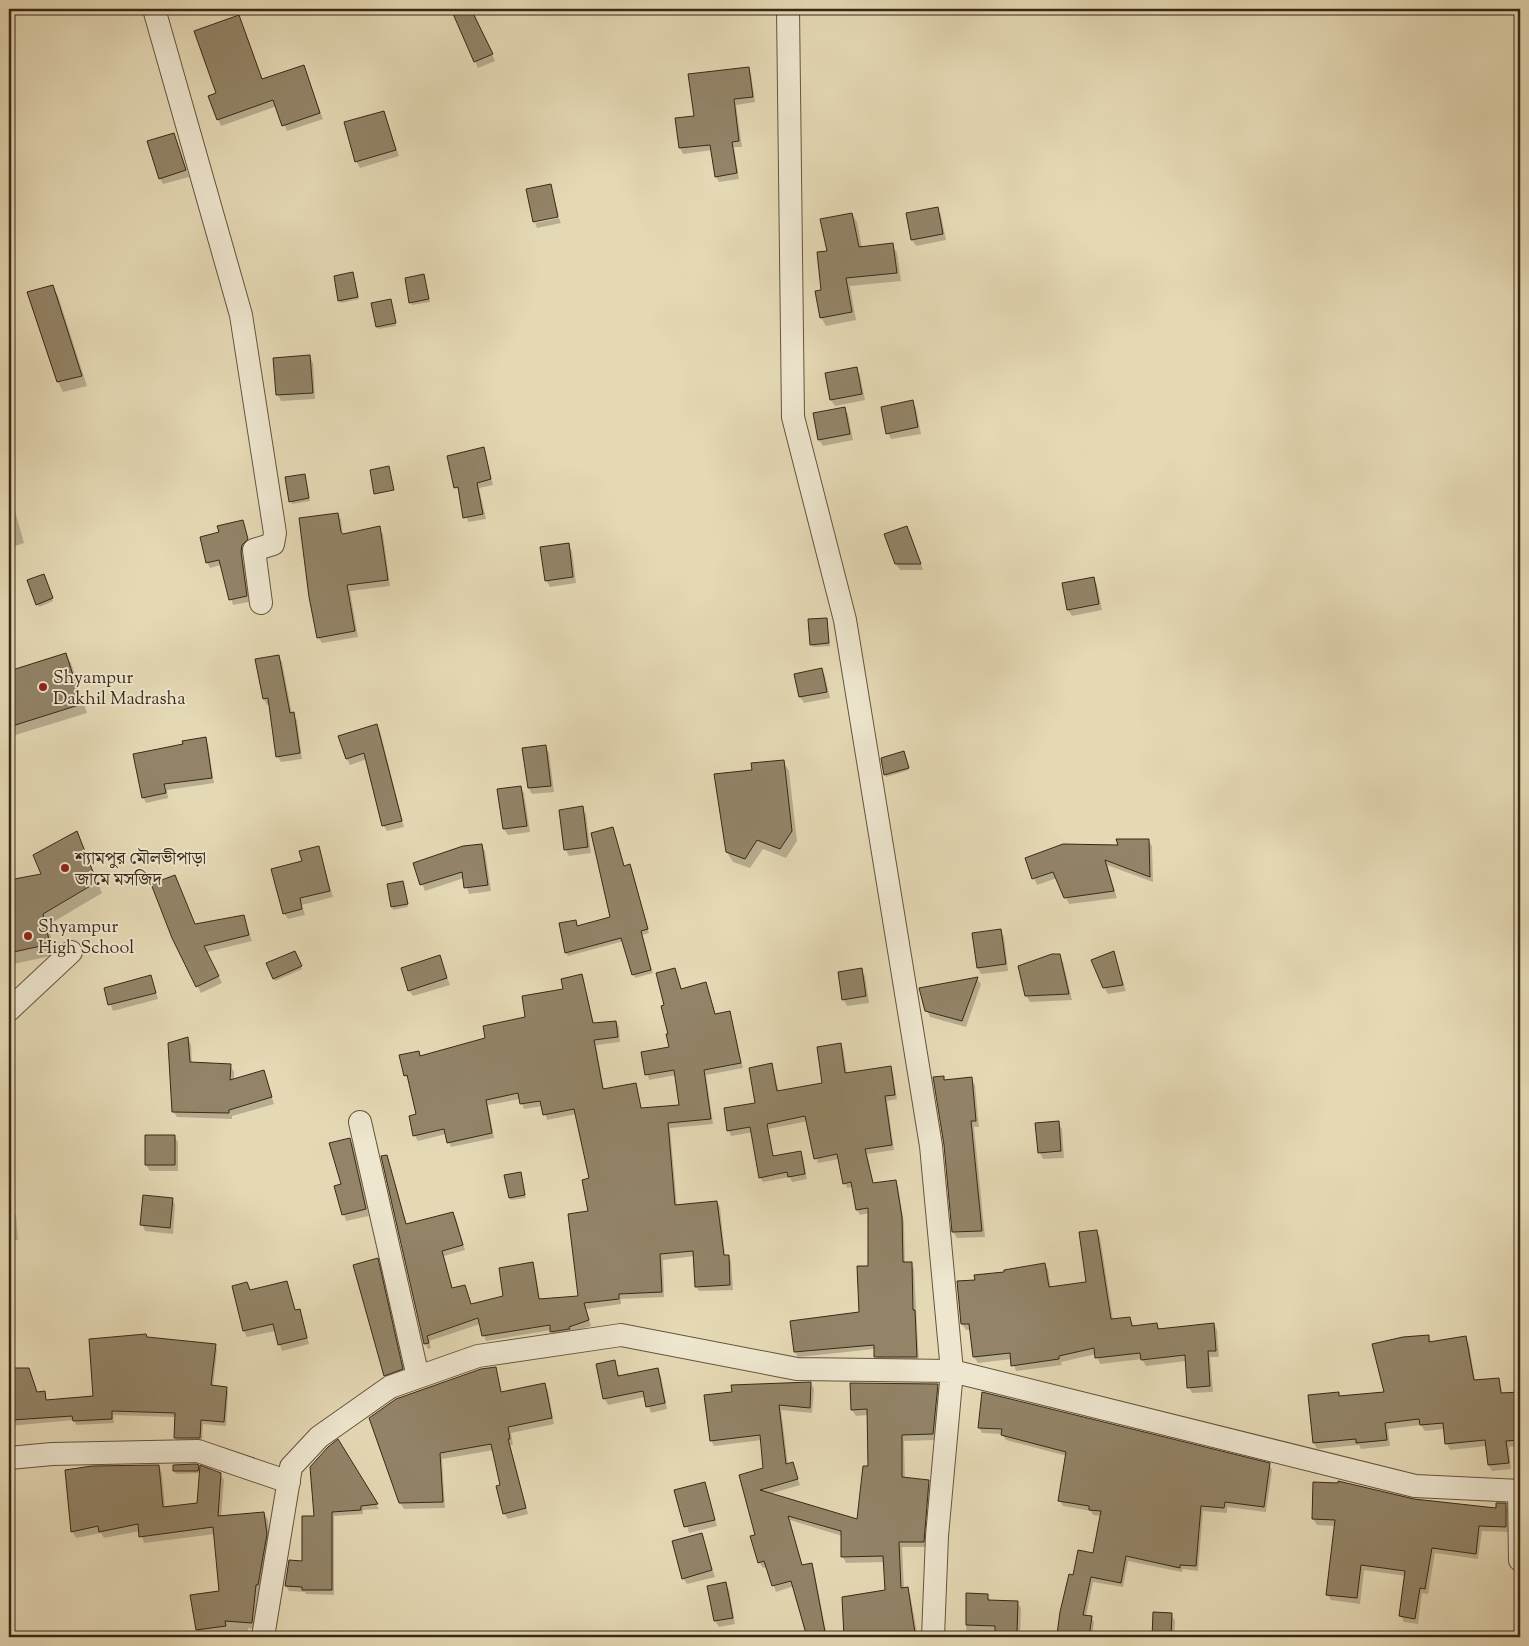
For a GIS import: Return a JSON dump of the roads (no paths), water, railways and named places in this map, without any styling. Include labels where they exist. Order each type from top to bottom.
[{"type":"street","points":[[154,9],[241,315],[275,533],[273,544],[254,550],[261,603]]},
{"type":"street","points":[[788,9],[793,417],[845,620],[931,1146],[952,1371],[937,1536],[933,1637]]},
{"type":"street","points":[[9,1010],[71,952]]},
{"type":"street","points":[[360,1122],[418,1377]]},
{"type":"street","points":[[263,1637],[292,1467],[319,1437],[390,1387],[478,1356],[621,1335],[797,1369],[952,1371],[1415,1486],[1519,1491],[1520,1560]]},
{"type":"street","points":[[9,1458],[52,1454],[198,1451],[289,1482]]},
{"type":"place","name":"Shyampur Dakhil Madrasha","points":[[43,687]]},
{"type":"place","name":"শ্যামপুর মৌলভীপাড়া জামে মসজিদ","points":[[65,868]]},
{"type":"place","name":"Shyampur High School","points":[[28,936]]}]
